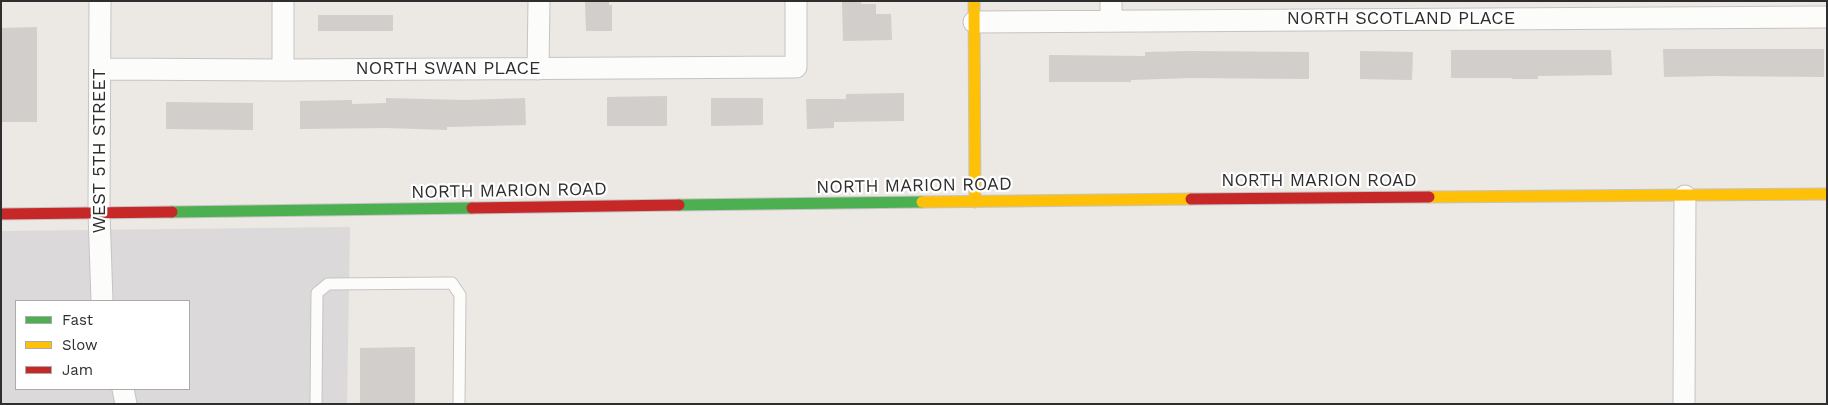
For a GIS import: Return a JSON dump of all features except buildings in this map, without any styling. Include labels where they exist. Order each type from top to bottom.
[{"type":"main road","points":[[974,12],[975,202]]},
{"type":"main road","name":"NORTH MARION ROAD","points":[[1,214],[1827,194]]},
{"type":"street","name":"WEST 5TH STREET","points":[[100,1],[99,213],[102,300]]},
{"type":"street","points":[[283,1],[283,70]]},
{"type":"street","points":[[538,69],[539,1]]},
{"type":"street","name":"NORTH SWAN PLACE","points":[[100,69],[283,70],[796,67],[796,1]]},
{"type":"street","name":"NORTH SCOTLAND PLACE","points":[[974,12],[1111,11],[1827,17]]},
{"type":"street","points":[[1684,404],[1685,196]]},
{"type":"street","points":[[123,390],[126,404]]},
{"type":"lane","points":[[316,404],[317,294],[328,284],[452,283],[460,295],[459,404]]},
{"type":"shaded area","points":[[350,227],[347,404],[1,404],[1,231]]},
{"type":"traffic: fast","points":[[679,205],[922,202]]},
{"type":"traffic: fast","points":[[172,212],[472,208]]},
{"type":"traffic: slow","points":[[974,1],[975,202]]},
{"type":"traffic: slow","points":[[1429,197],[1827,194]]},
{"type":"traffic: slow","points":[[922,202],[1191,199]]},
{"type":"traffic: jam","points":[[1191,199],[1429,197]]},
{"type":"traffic: jam","points":[[472,208],[679,205]]},
{"type":"traffic: jam","points":[[1,214],[172,212]]}]
